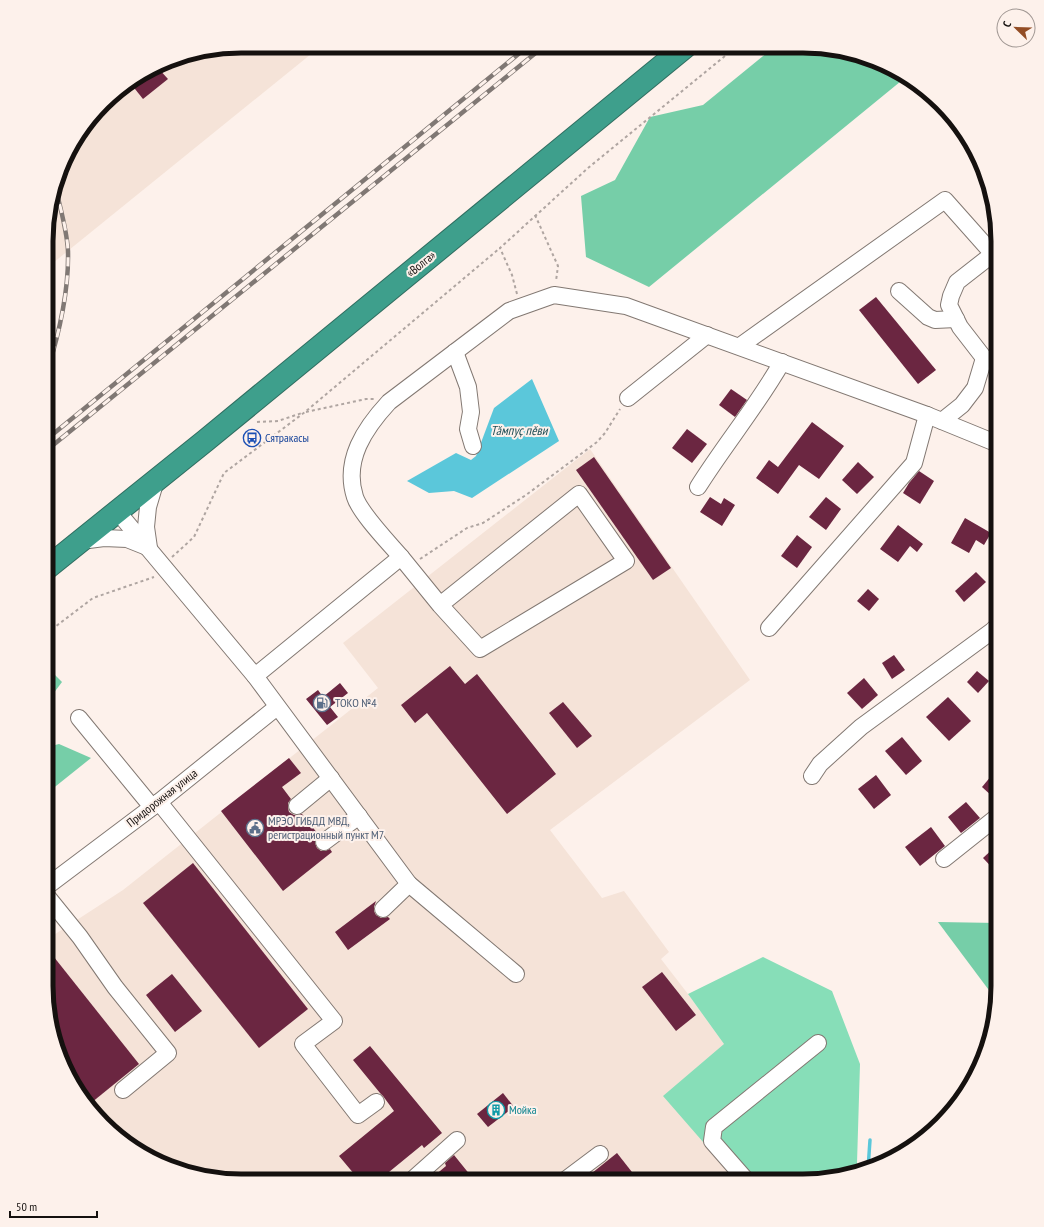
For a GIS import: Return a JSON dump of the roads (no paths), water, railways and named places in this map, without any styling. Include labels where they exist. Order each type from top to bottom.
[{"type":"highway","name":"«Волга»","points":[[53,563],[678,53]]},
{"type":"street","points":[[740,346],[945,200],[991,248]]},
{"type":"street","points":[[942,421],[962,404],[975,388],[991,361],[960,327],[949,306],[951,296],[957,282],[991,255]]},
{"type":"street","points":[[899,291],[928,317],[935,320],[956,319]]},
{"type":"street","points":[[440,605],[579,494],[626,561],[480,649],[440,605],[365,514],[355,498],[351,476],[354,456],[361,439],[373,419],[389,402],[509,311],[554,295],[626,306],[740,346],[927,415],[991,441]]},
{"type":"street","points":[[628,398],[707,335]]},
{"type":"street","points":[[455,352],[468,387],[471,412],[468,429],[473,446]]},
{"type":"street","points":[[698,487],[709,468],[767,388],[782,362]]},
{"type":"street","points":[[769,628],[914,462],[927,415]]},
{"type":"street","points":[[149,548],[146,527],[148,507],[156,480]]},
{"type":"street","points":[[118,511],[255,676],[409,884],[516,974]]},
{"type":"street","points":[[81,541],[104,538],[128,539],[149,548]]},
{"type":"street","points":[[255,676],[405,562]]},
{"type":"street","points":[[812,776],[820,764],[861,727],[991,631]]},
{"type":"street","name":"Придорожная улица","points":[[53,882],[155,805],[277,707]]},
{"type":"street","points":[[79,718],[155,805],[334,1021],[303,1044],[358,1115],[376,1102]]},
{"type":"street","points":[[297,806],[331,778]]},
{"type":"street","points":[[324,842],[359,816]]},
{"type":"street","points":[[944,860],[991,822]]},
{"type":"street","points":[[383,909],[409,884]]},
{"type":"street","points":[[53,904],[80,937],[115,987],[168,1053],[123,1090]]},
{"type":"street","points":[[741,1174],[712,1141],[714,1127],[818,1043]]},
{"type":"street","points":[[419,1174],[457,1140]]},
{"type":"street","points":[[573,1174],[600,1154]]},
{"type":"water","name":"Тӑмпуҫ пӗви","points":[[532,379],[559,441],[472,498],[454,491],[429,493],[407,481],[456,453],[471,460],[476,456],[494,408]]},
{"type":"waterway","points":[[868,1162],[870,1140]]},
{"type":"railway","points":[[53,434],[520,53]]},
{"type":"railway","points":[[53,445],[536,53]]},
{"type":"railway","points":[[53,350],[65,297],[68,266],[68,251],[64,220],[58,198]]},
{"type":"place","name":"Сятракасы","points":[[252,438]]},
{"type":"place","name":"ТОКО №4","points":[[322,703]]},
{"type":"place","name":"МРЭО ГИБДД МВД, регистрационный пункт М7","points":[[255,828]]},
{"type":"place","name":"Мойка","points":[[496,1110]]}]
